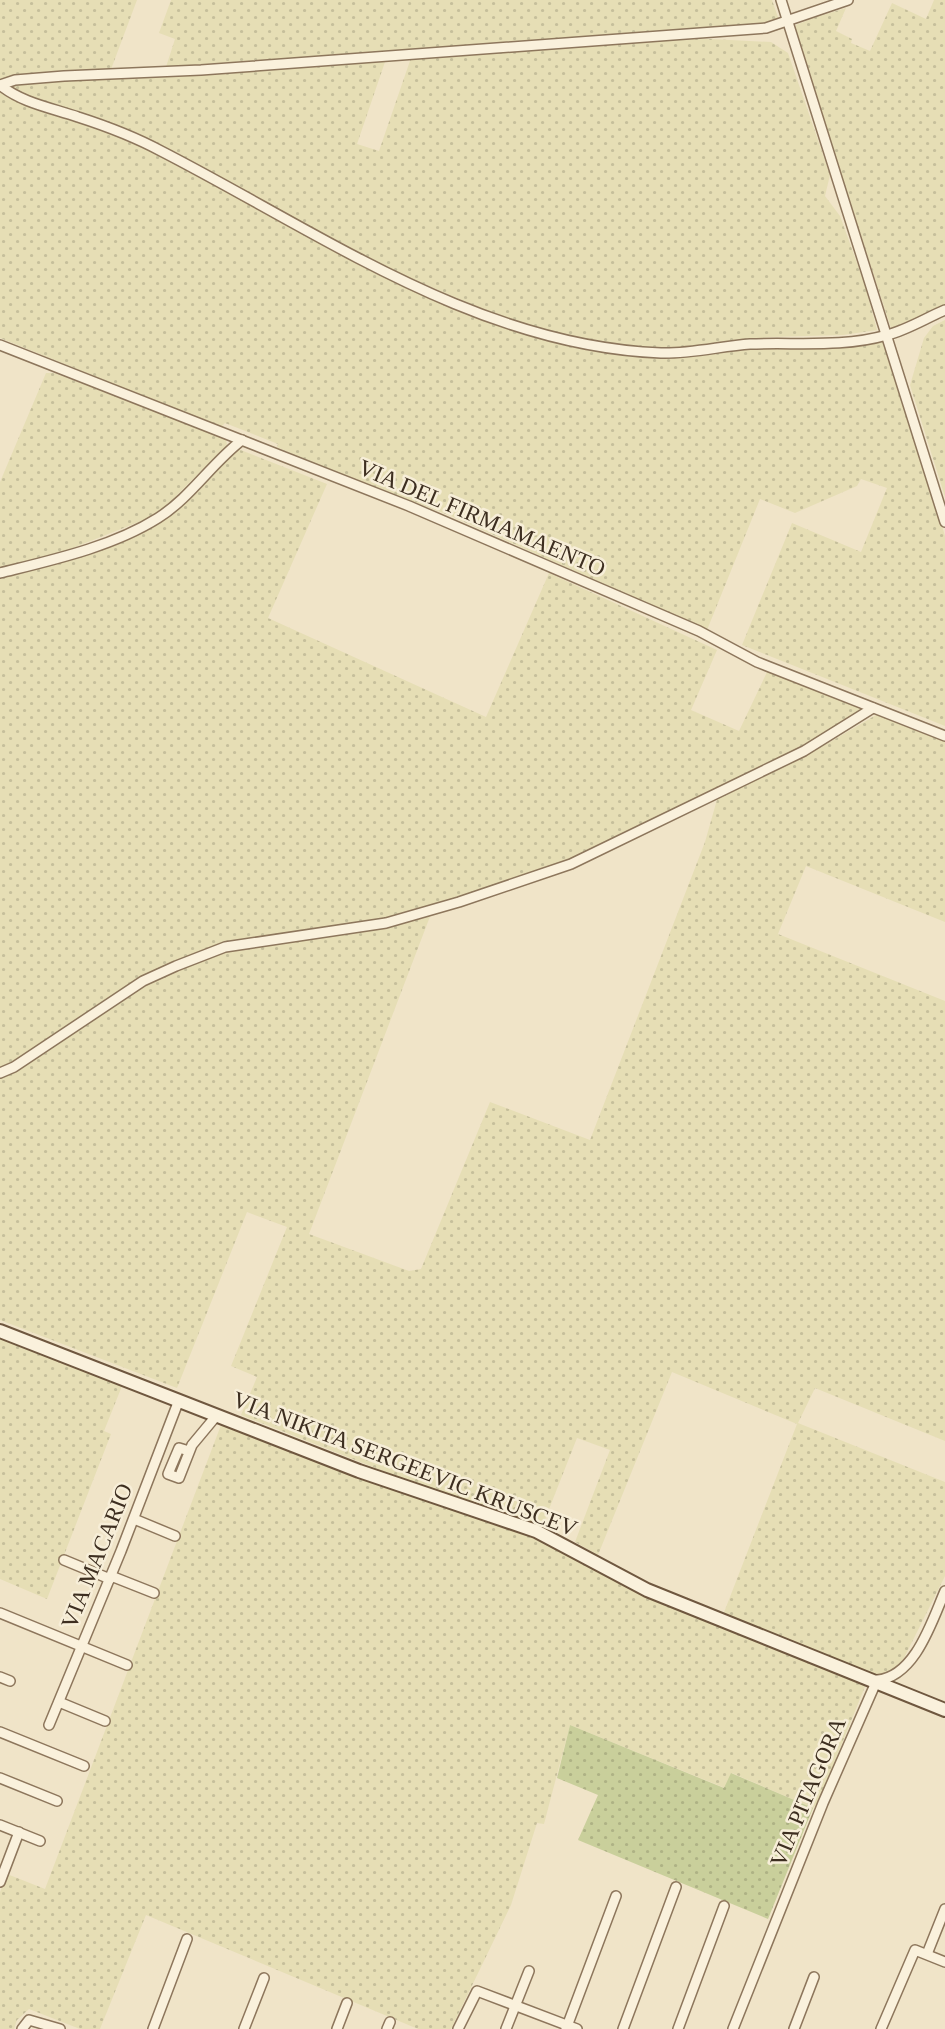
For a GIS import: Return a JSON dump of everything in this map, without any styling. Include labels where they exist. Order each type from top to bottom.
[{"type":"main road","name":"VIA NIKITA SERGEEVIC KRUSCEV","points":[[0,1331],[359,1471],[536,1531],[639,1586],[877,1680],[945,1710]]},
{"type":"street","points":[[781,0],[945,522]]},
{"type":"street","points":[[0,85],[15,80],[765,28],[788,23],[848,0]]},
{"type":"street","points":[[0,85],[26,100],[94,122],[159,149],[330,243],[424,289],[549,337],[662,353],[757,344],[821,345],[888,335],[945,310]]},
{"type":"street","name":"VIA DEL FIRMAMAENTO","points":[[0,345],[482,538],[699,631],[757,662],[945,736]]},
{"type":"street","points":[[0,573],[59,558],[129,532],[160,517],[221,456],[242,440]]},
{"type":"street","points":[[0,1073],[143,981],[176,966],[225,947],[322,935],[386,923],[459,902],[571,864],[804,751],[873,708]]},
{"type":"street","name":"VIA MACARIO","points":[[49,1725],[179,1400]]},
{"type":"street","points":[[154,1463],[170,1469],[179,1448],[189,1451],[216,1415]]},
{"type":"street","points":[[134,1518],[175,1536]]},
{"type":"street","points":[[64,1560],[154,1593]]},
{"type":"street","points":[[877,1680],[887,1679],[901,1670],[917,1649],[945,1591]]},
{"type":"street","points":[[0,1613],[127,1665]]},
{"type":"street","points":[[0,1677],[10,1681]]},
{"type":"street","name":"VIA PITAGORA","points":[[733,2029],[823,1803],[877,1680]]},
{"type":"street","points":[[59,1702],[105,1721]]},
{"type":"street","points":[[0,1732],[84,1766]]},
{"type":"street","points":[[0,1778],[57,1801]]},
{"type":"street","points":[[0,1825],[40,1841]]},
{"type":"street","points":[[1,1877],[19,1832]]},
{"type":"street","points":[[623,2029],[676,1887]]},
{"type":"street","points":[[458,2029],[477,1991],[570,2028],[616,1896]]},
{"type":"street","points":[[678,2029],[724,1906]]},
{"type":"street","points":[[927,1954],[945,1909]]},
{"type":"street","points":[[153,2029],[187,1939]]},
{"type":"street","points":[[881,2029],[915,1950],[945,1962]]},
{"type":"street","points":[[506,2029],[529,1971]]},
{"type":"street","points":[[244,2029],[264,1978]]},
{"type":"street","points":[[794,2029],[814,1978]]},
{"type":"street","points":[[337,2029],[347,2003]]},
{"type":"street","points":[[22,2029],[29,2020],[60,2029]]},
{"type":"shaded area","points":[[0,0],[137,0],[110,72],[0,81]]},
{"type":"shaded area","points":[[171,0],[772,0],[780,23],[166,67],[175,39],[159,33]]},
{"type":"shaded area","points":[[934,0],[945,0],[945,306],[891,328],[794,30],[796,25],[846,8],[836,31],[852,39],[851,43],[870,51],[892,3],[926,19]]},
{"type":"shaded area","points":[[691,38],[771,42],[788,53],[830,175],[825,196],[840,216],[865,285],[877,330],[843,335],[770,337],[663,351],[568,339],[515,323],[396,272],[148,140],[12,91],[11,87],[23,83],[386,59],[357,144],[379,151],[412,55],[456,57],[461,56],[463,51]]},
{"type":"shaded area","points":[[0,91],[115,133],[367,268],[529,336],[616,355],[647,358],[755,348],[814,349],[885,340],[945,536],[945,726],[742,645],[792,523],[861,552],[887,488],[861,479],[857,486],[795,513],[760,499],[707,630],[451,516],[307,461],[277,447],[278,444],[225,423],[221,427],[0,338]]},
{"type":"shaded area","points":[[945,320],[945,497],[910,385],[924,338],[933,326]]},
{"type":"shaded area","points":[[46,373],[54,373],[214,434],[226,440],[227,445],[170,502],[149,518],[60,553],[0,569],[0,482]]},
{"type":"shaded area","points":[[238,449],[327,484],[268,618],[486,717],[549,573],[717,650],[691,710],[739,731],[768,670],[860,708],[860,713],[794,753],[697,800],[558,864],[434,906],[309,1234],[409,1271],[421,1269],[490,1102],[590,1140],[705,842],[718,796],[830,742],[876,715],[945,740],[945,922],[806,866],[778,934],[945,1001],[945,1441],[815,1388],[798,1423],[945,1482],[945,1576],[901,1664],[894,1670],[876,1676],[723,1615],[797,1424],[672,1372],[598,1555],[575,1542],[610,1450],[577,1438],[542,1527],[411,1482],[241,1415],[257,1377],[231,1366],[287,1227],[247,1212],[177,1388],[0,1320],[0,579],[64,562],[125,540],[154,525]]},
{"type":"shaded area","points":[[0,1334],[120,1380],[122,1386],[104,1431],[111,1434],[47,1599],[0,1579]]},
{"type":"shaded area","points":[[221,1425],[229,1425],[517,1528],[866,1684],[818,1803],[813,1808],[732,1773],[725,1788],[570,1725],[544,1824],[537,1823],[511,1905],[451,2029],[418,2029],[146,1915],[100,2029],[80,2029],[29,2009],[17,2020],[14,2029],[0,2029],[0,1892],[7,1874],[45,1889]]},
{"type":"green space","points":[[570,1725],[724,1788],[731,1773],[813,1808],[768,1919],[578,1840],[598,1795],[557,1778]]}]
